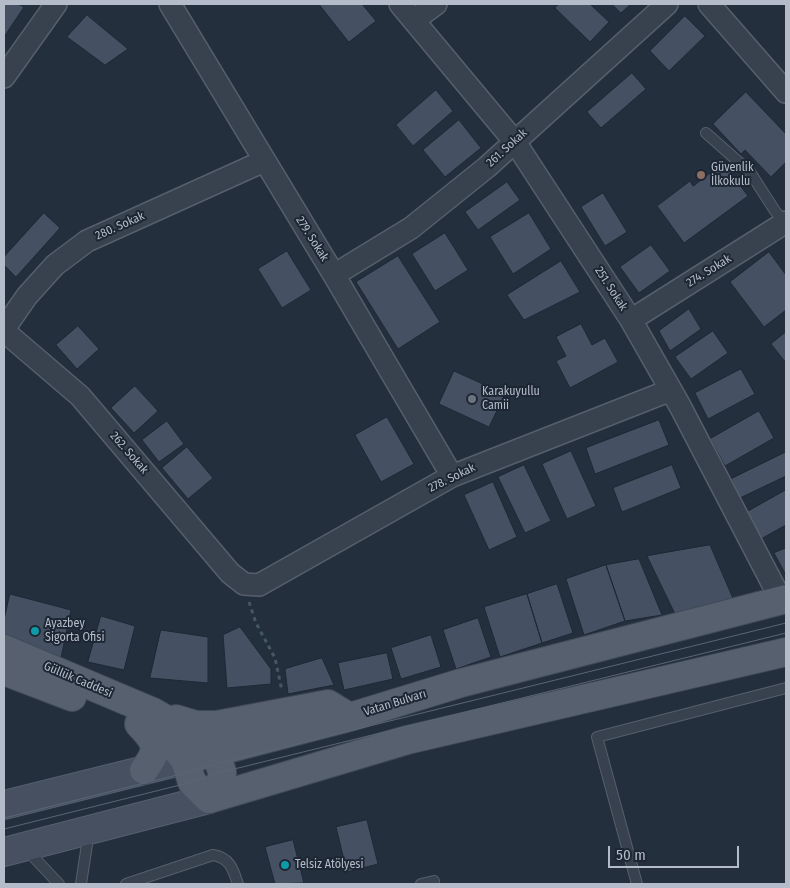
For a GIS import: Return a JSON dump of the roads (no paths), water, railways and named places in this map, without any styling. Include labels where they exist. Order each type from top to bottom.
[{"type":"main road","name":"Vatan Bulvarı","points":[[4,805],[350,717],[461,682],[784,600]]},
{"type":"main road","name":"Güllük Caddesi","points":[[4,649],[144,717]]},
{"type":"main road","points":[[14,850],[209,799],[407,740],[786,652]]},
{"type":"main road","name":"Güllük Caddesi","points":[[4,671],[144,717]]},
{"type":"main road","points":[[144,717],[196,725],[217,725],[328,704],[350,717]]},
{"type":"main road","points":[[144,717],[188,732],[216,752],[222,772],[221,787],[209,799]]},
{"type":"main road","points":[[144,717],[170,742],[184,760],[192,782],[209,799]]},
{"type":"main road","points":[[144,717],[155,752],[144,770]]},
{"type":"street","points":[[4,77],[56,4]]},
{"type":"street","name":"279. Sokak","points":[[170,4],[334,275],[452,476]]},
{"type":"street","name":"251. Sokak","points":[[400,4],[515,142],[631,320],[671,390],[784,600]]},
{"type":"street","points":[[414,20],[436,4]]},
{"type":"street","name":"261. Sokak","points":[[334,275],[411,228],[515,142],[667,4]]},
{"type":"street","points":[[708,4],[786,92]]},
{"type":"street","name":"280. Sokak","points":[[4,330],[27,296],[55,265],[87,241],[264,161]]},
{"type":"street","name":"274. Sokak","points":[[631,320],[786,223]]},
{"type":"street","name":"262. Sokak","points":[[4,330],[80,396],[230,573],[244,584]]},
{"type":"street","name":"278. Sokak","points":[[244,584],[259,585],[452,476],[671,390]]},
{"type":"lane","points":[[706,133],[750,172],[775,211],[786,223]]},
{"type":"lane","points":[[637,884],[597,738],[786,688]]},
{"type":"lane","points":[[81,884],[90,830]]},
{"type":"lane","points":[[14,850],[59,884]]},
{"type":"lane","points":[[126,884],[213,855],[220,856],[230,863],[238,884]]},
{"type":"lane","points":[[421,884],[434,881]]},
{"type":"tram line","points":[[4,818],[786,623]]},
{"type":"tram line","points":[[4,829],[192,782],[222,772],[786,633]]},
{"type":"place","name":"Güvenlik İlkokulu","points":[[701,175]]},
{"type":"place","name":"Karakuyullu Camii","points":[[472,399]]},
{"type":"place","name":"Ayazbey Sigorta Ofisi","points":[[35,631]]},
{"type":"place","name":"Telsiz Atölyesi","points":[[285,865]]}]
